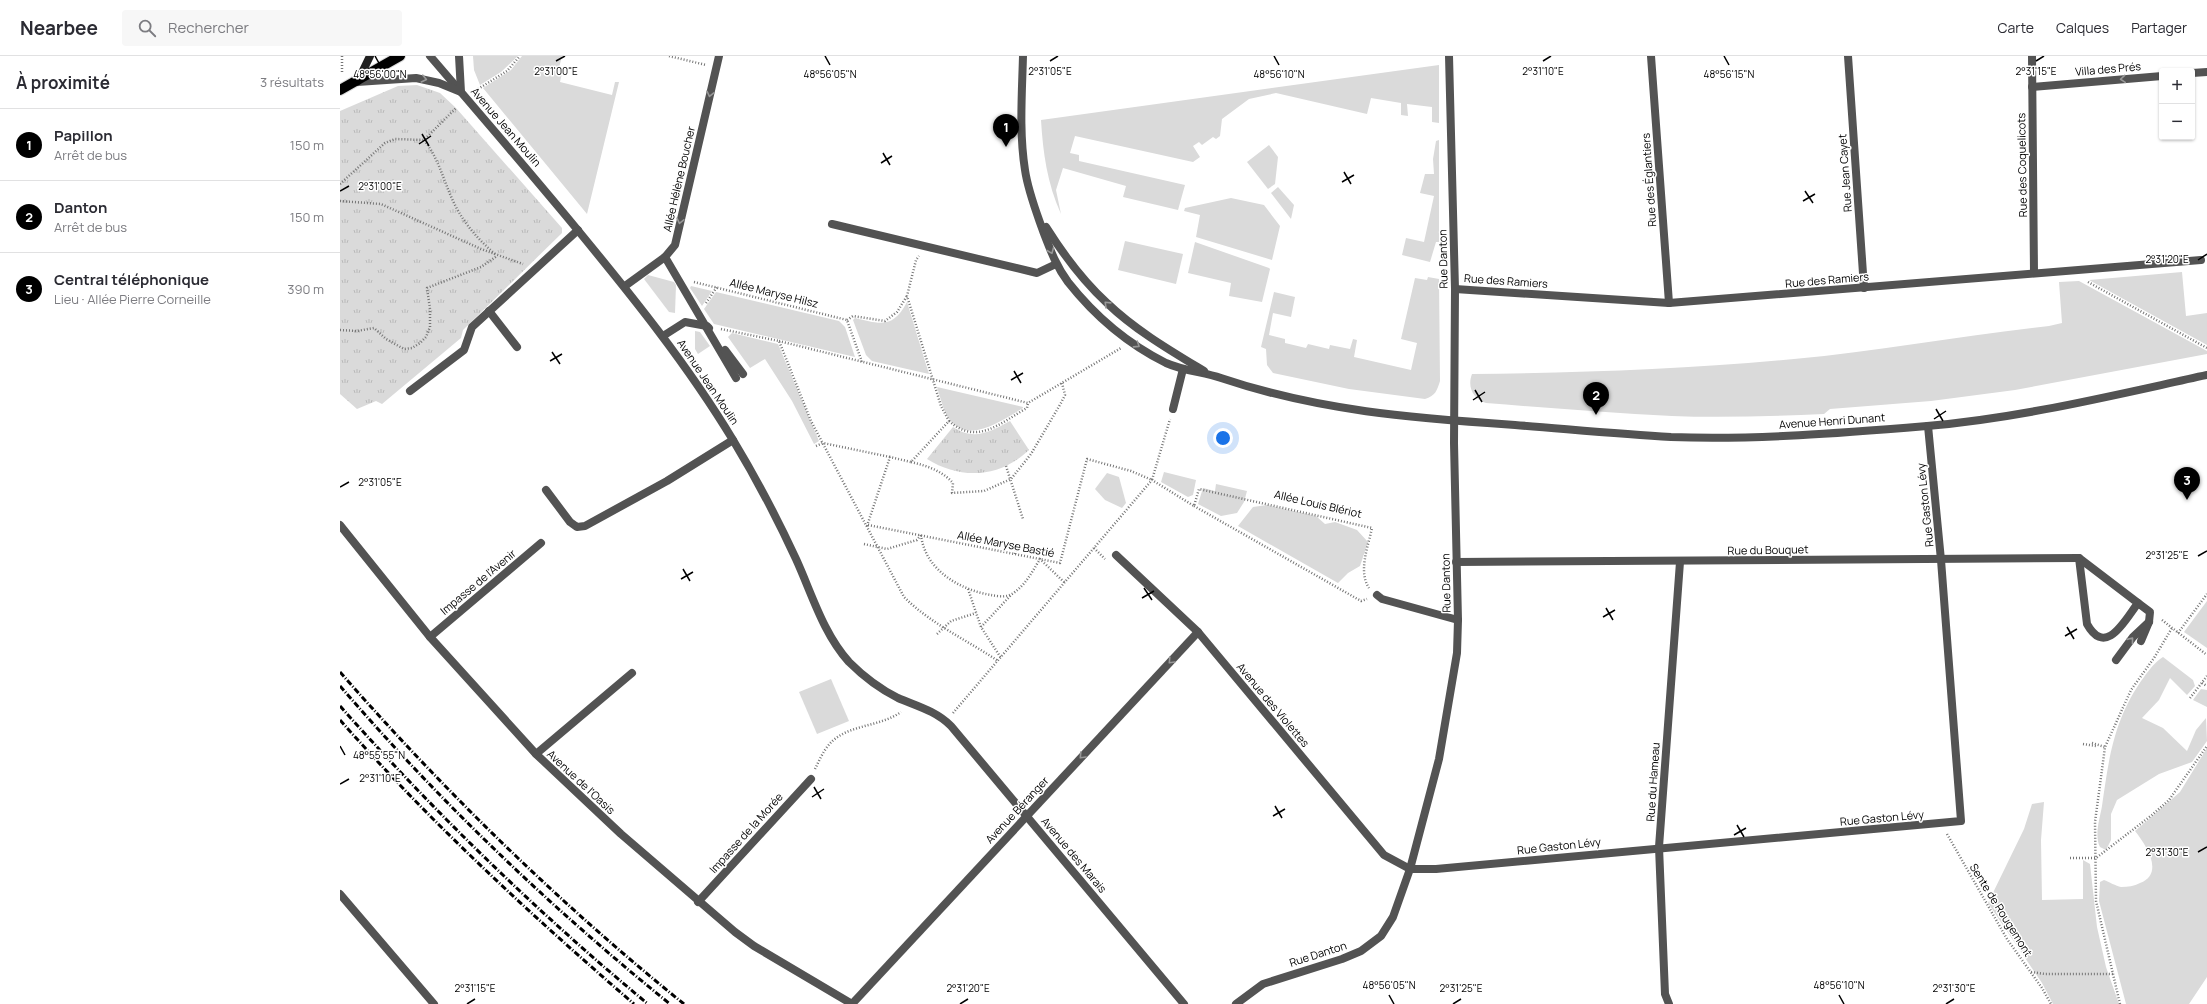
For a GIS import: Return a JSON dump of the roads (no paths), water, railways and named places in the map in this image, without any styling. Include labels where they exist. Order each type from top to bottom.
[{"type":"main road","points":[[340,90],[357,82],[400,56]]},
{"type":"street","points":[[357,82],[370,56]]},
{"type":"street","name":"Avenue Jean Moulin","points":[[430,56],[625,286],[683,362],[733,440],[760,488],[792,552],[832,640],[849,662],[861,673],[885,690],[946,721]]},
{"type":"street","points":[[357,82],[416,78],[439,83],[461,92],[459,56]]},
{"type":"street","name":"Allée Hélène Boucher","points":[[625,286],[665,257],[675,245],[719,56]]},
{"type":"street","points":[[1023,56],[1021,132],[1025,172],[1037,214],[1056,264],[1085,301],[1132,342],[1163,361],[1183,369],[1208,374]]},
{"type":"street","name":"Rue Danton","points":[[1236,1004],[1263,984],[1342,959],[1361,951],[1381,936],[1393,917],[1410,869],[1439,759],[1457,653],[1458,620],[1454,421],[1455,289],[1449,56]]},
{"type":"street","name":"Rue des Églantiers","points":[[1651,56],[1670,303]]},
{"type":"street","name":"Rue Jean Cayet","points":[[1848,56],[1864,288]]},
{"type":"street","name":"Rue des Coquelicots","points":[[2032,56],[2034,274]]},
{"type":"street","points":[[2195,73],[2207,72]]},
{"type":"street","name":"Villa des Prés","points":[[2032,86],[2159,76]]},
{"type":"street","points":[[1037,214],[1070,262],[1106,303],[1145,333],[1208,374]]},
{"type":"street","points":[[832,224],[1037,273],[1056,264]]},
{"type":"street","points":[[410,391],[464,350],[472,327],[578,230]]},
{"type":"street","points":[[665,257],[739,376]]},
{"type":"street","name":"Rue des Ramiers","points":[[1455,289],[1670,303],[2068,272],[2201,260]]},
{"type":"street","points":[[489,311],[517,347]]},
{"type":"street","points":[[663,336],[685,322],[707,326]]},
{"type":"street","points":[[1173,409],[1183,369]]},
{"type":"street","name":"Avenue Henri Dunant","points":[[1208,374],[1255,389],[1327,406],[1429,420],[1673,437],[1803,436],[1928,426],[2055,407],[2207,376]]},
{"type":"street","name":"Rue Gaston Lévy","points":[[1410,869],[1436,869],[1659,847],[1961,821],[1941,560],[1928,426]]},
{"type":"street","points":[[546,490],[570,522],[577,527],[585,526],[666,481],[733,440]]},
{"type":"street","name":"Avenue de l'Oasis","points":[[340,526],[430,637],[536,754],[621,834],[698,902],[754,946],[852,1004]]},
{"type":"street","name":"Impasse de l'Avenir","points":[[430,637],[541,543]]},
{"type":"street","name":"Avenue des Violettes","points":[[1116,555],[1198,632],[1384,856],[1410,869]]},
{"type":"street","points":[[2079,558],[2087,624],[2091,631],[2099,638],[2107,638],[2114,634],[2138,602]]},
{"type":"street","points":[[2079,558],[2150,612],[2149,622],[2140,642]]},
{"type":"street","name":"Rue du Bouquet","points":[[1456,562],[1680,562],[2079,558]]},
{"type":"street","name":"Rue du Hameau","points":[[1669,1004],[1665,994],[1659,847],[1680,562]]},
{"type":"street","points":[[1377,595],[1382,598],[1458,620]]},
{"type":"street","points":[[2116,660],[2133,637],[2149,622]]},
{"type":"street","name":"Avenue Béranger","points":[[852,1004],[1198,632]]},
{"type":"street","points":[[536,754],[632,673]]},
{"type":"street","name":"Avenue des Marais","points":[[946,721],[1027,815],[1184,1004]]},
{"type":"street","name":"Impasse de la Morée","points":[[698,902],[811,779]]},
{"type":"street","points":[[340,894],[434,1004]]},
{"type":"railway","points":[[340,672],[380,717],[505,846],[593,927],[684,1004]]},
{"type":"railway","points":[[340,686],[417,771],[539,892],[670,1004]]},
{"type":"railway","points":[[340,706],[413,785],[488,861],[567,934],[648,1004]]},
{"type":"railway","points":[[340,720],[409,795],[482,867],[519,902],[634,1004]]},
{"type":"place","name":"Papillon","points":[[1006,147]]},
{"type":"place","name":"Danton","points":[[1596,415]]},
{"type":"place","name":"Central téléphonique","points":[[2187,500]]}]
